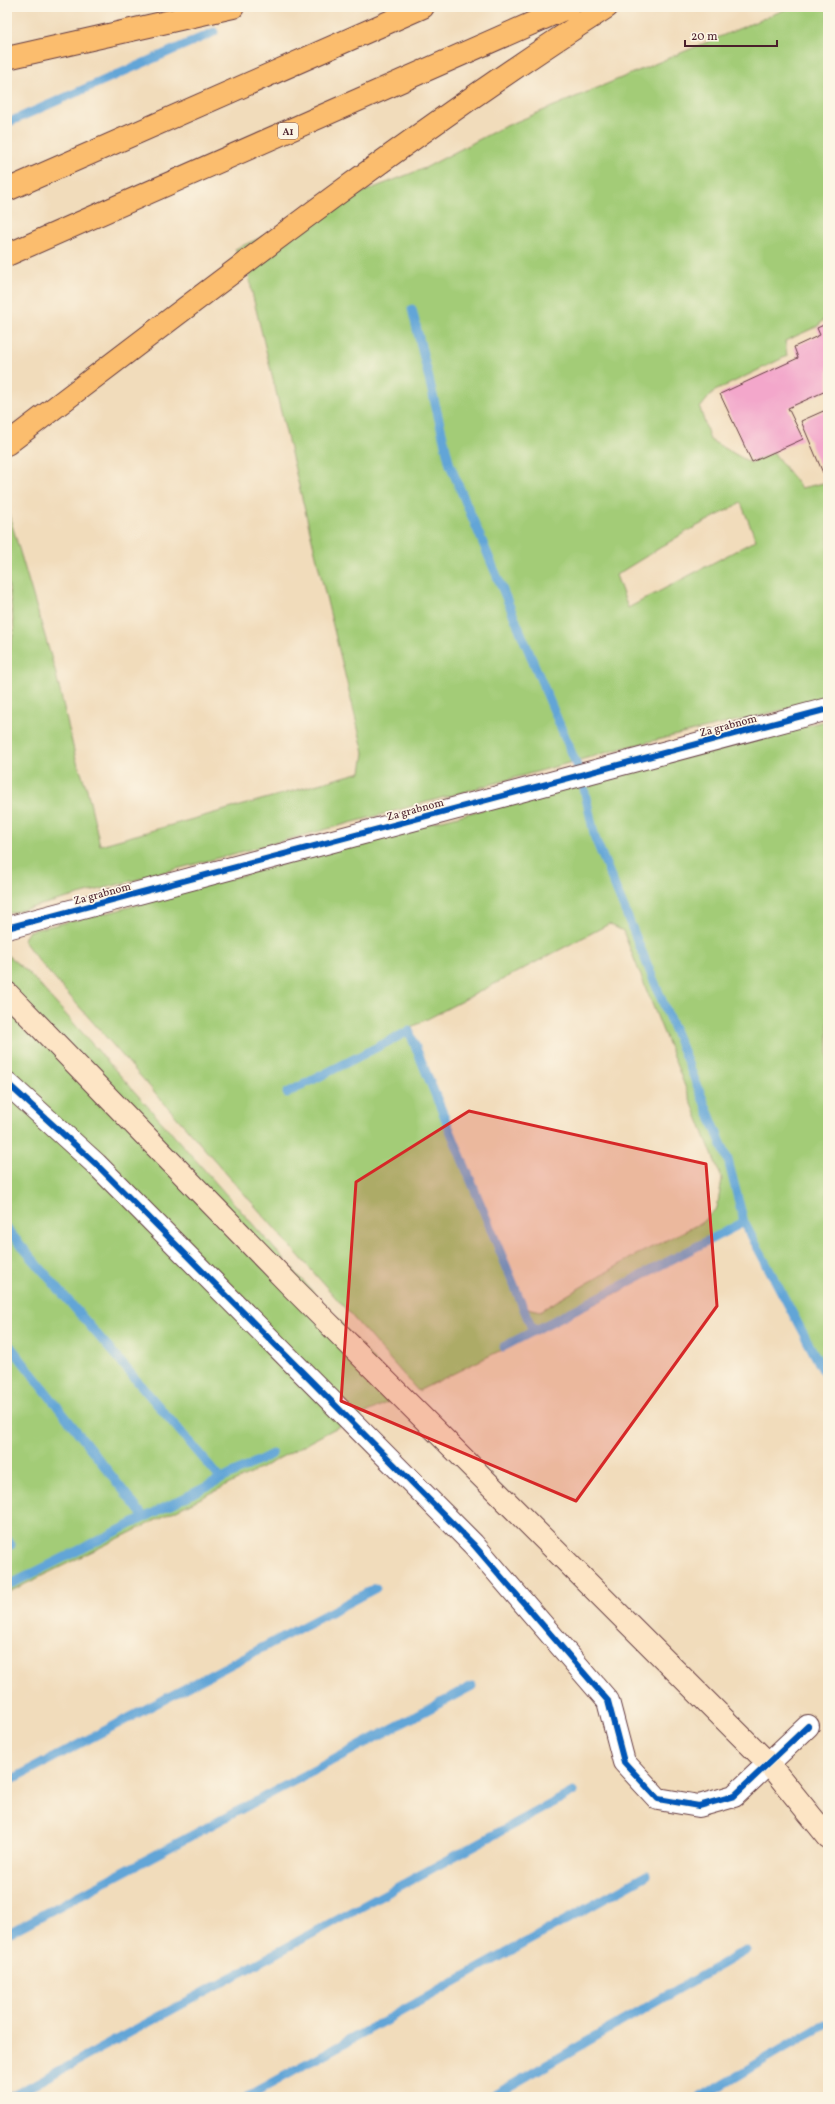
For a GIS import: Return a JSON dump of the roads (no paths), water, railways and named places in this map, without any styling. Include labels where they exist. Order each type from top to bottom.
[{"type":"highway","points":[[7,58],[233,7]]},
{"type":"highway","points":[[7,190],[423,7]]},
{"type":"highway","name":"A1","points":[[7,255],[569,7]]},
{"type":"highway","points":[[7,444],[218,283],[454,110],[607,7]]},
{"type":"main road","points":[[7,993],[292,1287],[768,1763],[828,1837]]},
{"type":"street","name":"Za grabnom","points":[[7,928],[828,709]]},
{"type":"street","points":[[7,1083],[101,1170],[473,1544],[608,1701],[624,1762],[658,1799],[698,1806],[734,1796],[808,1726]]},
{"type":"waterway","points":[[7,123],[214,32]]},
{"type":"waterway","points":[[412,309],[450,465],[581,775],[595,838],[728,1160],[744,1222],[828,1380]]},
{"type":"waterway","points":[[287,1093],[409,1031],[533,1331]]},
{"type":"waterway","points":[[503,1347],[744,1222]]},
{"type":"waterway","points":[[7,1229],[221,1479]]},
{"type":"waterway","points":[[7,1342],[144,1517]]},
{"type":"waterway","points":[[7,1586],[272,1454]]},
{"type":"waterway","points":[[7,1539],[11,1545]]},
{"type":"waterway","points":[[7,1782],[376,1588]]},
{"type":"waterway","points":[[7,1934],[472,1686]]},
{"type":"waterway","points":[[11,2097],[573,1792]]},
{"type":"waterway","points":[[247,2097],[647,1875]]},
{"type":"waterway","points":[[491,2097],[746,1950]]},
{"type":"waterway","points":[[701,2097],[823,2025]]}]
